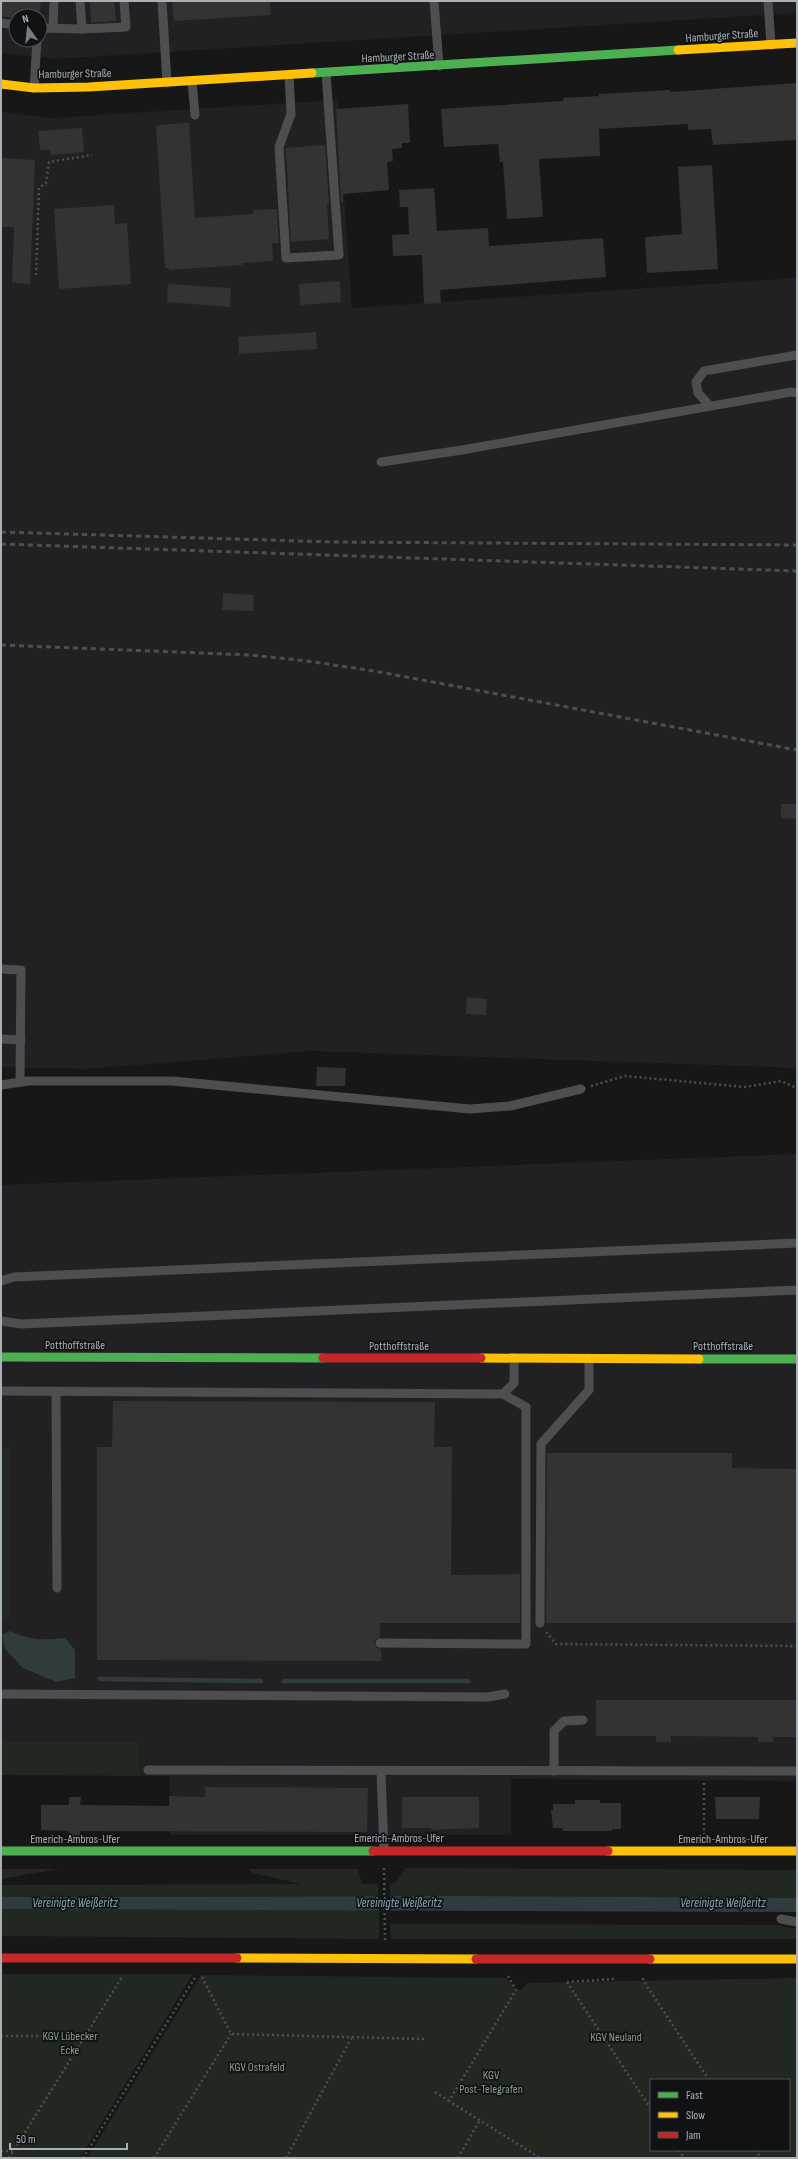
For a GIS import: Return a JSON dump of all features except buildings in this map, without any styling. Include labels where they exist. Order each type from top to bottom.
[{"type":"main road","name":"Hamburger Straße","points":[[1,84],[34,88],[167,83],[797,43]]},
{"type":"main road","name":"Potthoffstraße","points":[[1,1357],[797,1358]]},
{"type":"main road","name":"Emerich-Ambros-Ufer","points":[[1,1851],[797,1851]]},
{"type":"main road","points":[[1,1958],[797,1959]]},
{"type":"lane","points":[[53,28],[54,1]]},
{"type":"lane","points":[[80,1],[82,29]]},
{"type":"lane","points":[[48,28],[82,29],[126,27],[124,1]]},
{"type":"lane","points":[[162,1],[167,83]]},
{"type":"lane","points":[[434,1],[439,66]]},
{"type":"lane","points":[[768,1],[771,45]]},
{"type":"lane","points":[[34,88],[37,48]]},
{"type":"lane","points":[[289,75],[291,114],[279,147],[286,258],[339,255],[326,73]]},
{"type":"lane","points":[[192,81],[195,115]]},
{"type":"lane","points":[[710,406],[698,393],[696,382],[704,371],[797,355]]},
{"type":"lane","points":[[381,462],[791,392],[797,393]]},
{"type":"lane","points":[[1,969],[21,970],[20,1082]]},
{"type":"lane","points":[[1,1039],[21,1040]]},
{"type":"lane","points":[[1,1085],[20,1082],[172,1081],[470,1109],[510,1106],[581,1089]]},
{"type":"lane","points":[[1,1281],[22,1277],[797,1243]]},
{"type":"lane","points":[[1,1321],[29,1324],[797,1290]]},
{"type":"lane","points":[[503,1394],[514,1383],[514,1358]]},
{"type":"lane","points":[[540,1623],[541,1444],[589,1390],[589,1358]]},
{"type":"lane","points":[[1,1391],[503,1394],[526,1408],[526,1644],[380,1643]]},
{"type":"lane","points":[[56,1391],[57,1588]]},
{"type":"lane","points":[[1,1694],[488,1697],[505,1694]]},
{"type":"lane","points":[[554,1771],[554,1731],[564,1721],[583,1720]]},
{"type":"lane","points":[[148,1770],[381,1772],[704,1770],[797,1771]]},
{"type":"lane","points":[[381,1772],[384,1850]]},
{"type":"lane","points":[[781,1919],[797,1922]]},
{"type":"path","points":[[36,275],[39,188],[46,183],[49,162],[92,155]]},
{"type":"path","points":[[581,1089],[625,1076],[745,1086],[781,1082],[797,1088]]},
{"type":"path","points":[[540,1623],[556,1644],[797,1646]]},
{"type":"path","points":[[704,1770],[704,1850]]},
{"type":"path","points":[[384,1868],[385,1941]]},
{"type":"path","points":[[83,2158],[198,1972],[231,2034]]},
{"type":"path","points":[[10,2158],[124,1974]]},
{"type":"path","points":[[636,1978],[643,1979],[708,2079]]},
{"type":"path","points":[[620,1979],[567,1982],[650,2106]]},
{"type":"path","points":[[449,2101],[516,1990],[510,1980]]},
{"type":"path","points":[[231,2034],[425,2039]]},
{"type":"path","points":[[154,2158],[231,2034]]},
{"type":"path","points":[[1,2036],[85,2036]]},
{"type":"path","points":[[286,2158],[352,2037]]},
{"type":"path","points":[[435,2092],[540,2158]]},
{"type":"path","points":[[458,2158],[480,2120]]},
{"type":"path","points":[[1,2151],[14,2151]]},
{"type":"shaded area","points":[[1,1],[797,1],[797,13],[54,59],[1,53]]},
{"type":"shaded area","points":[[337,100],[352,308],[797,278],[797,1068],[311,1051],[85,1069],[1,1067],[1,112],[52,118]]},
{"type":"shaded area","points":[[797,1154],[797,1781],[511,1779],[511,1835],[170,1835],[170,1776],[139,1776],[139,1742],[1,1742],[1,1185]]},
{"type":"green space","points":[[1,1447],[10,1447],[10,1618],[1,1618]]},
{"type":"green space","points":[[1,1742],[139,1742],[139,1776],[1,1775]]},
{"type":"green space","points":[[405,1868],[797,1870],[797,1898],[390,1896],[390,1884],[395,1883]]},
{"type":"green space","points":[[1,1869],[58,1869],[1,1879]]},
{"type":"green space","points":[[248,1869],[358,1869],[362,1884],[378,1884],[378,1896],[1,1897],[1,1885],[301,1884],[253,1873]]},
{"type":"green space","points":[[1,1909],[379,1909],[379,1939],[1,1936]]},
{"type":"green space","points":[[390,1924],[776,1925],[797,1929],[797,1939],[391,1939]]},
{"type":"green space","name":"KGV Lübecker Ecke","points":[[1,1974],[193,1974],[80,2158],[1,2158]]},
{"type":"green space","points":[[201,1975],[506,1978],[516,1990],[522,1989],[527,1983],[797,1978],[797,2158],[87,2158]]},
{"type":"water","points":[[10,1631],[24,1637],[37,1639],[65,1638],[75,1650],[75,1678],[56,1682],[23,1668],[5,1649],[2,1635]]},
{"type":"water","name":"Vereinigte Weißeritz","points":[[456,1896],[797,1898],[797,1912],[1,1909],[1,1897]]},
{"type":"pier","points":[[378,1894],[390,1894],[390,1911],[379,1911]]},
{"type":"waterway","points":[[100,1679],[261,1681]]},
{"type":"waterway","points":[[284,1681],[468,1681]]},
{"type":"railway","points":[[1,532],[334,542],[797,545]]},
{"type":"railway","points":[[1,544],[797,571]]},
{"type":"railway","points":[[1,645],[251,655],[307,661],[374,671],[797,750]]},
{"type":"traffic: fast","points":[[312,73],[678,50]]},
{"type":"traffic: fast","points":[[1,1357],[323,1358]]},
{"type":"traffic: fast","points":[[699,1359],[797,1359]]},
{"type":"traffic: fast","points":[[1,1851],[373,1851]]},
{"type":"traffic: slow","points":[[678,50],[797,43]]},
{"type":"traffic: slow","points":[[1,84],[34,88],[89,87],[312,73]]},
{"type":"traffic: slow","points":[[481,1358],[699,1359]]},
{"type":"traffic: slow","points":[[608,1851],[797,1851]]},
{"type":"traffic: slow","points":[[237,1958],[476,1959]]},
{"type":"traffic: slow","points":[[650,1959],[797,1959]]},
{"type":"traffic: jam","points":[[323,1358],[481,1358]]},
{"type":"traffic: jam","points":[[373,1851],[608,1851]]},
{"type":"traffic: jam","points":[[1,1958],[237,1958]]},
{"type":"traffic: jam","points":[[476,1959],[650,1959]]},
{"type":"park label","name":"KGV Neuland","points":[[616,2037]]},
{"type":"park label","name":"KGV Ostrafeld","points":[[257,2067]]},
{"type":"park label","name":"KGV Post-Telegrafen","points":[[491,2082]]}]
